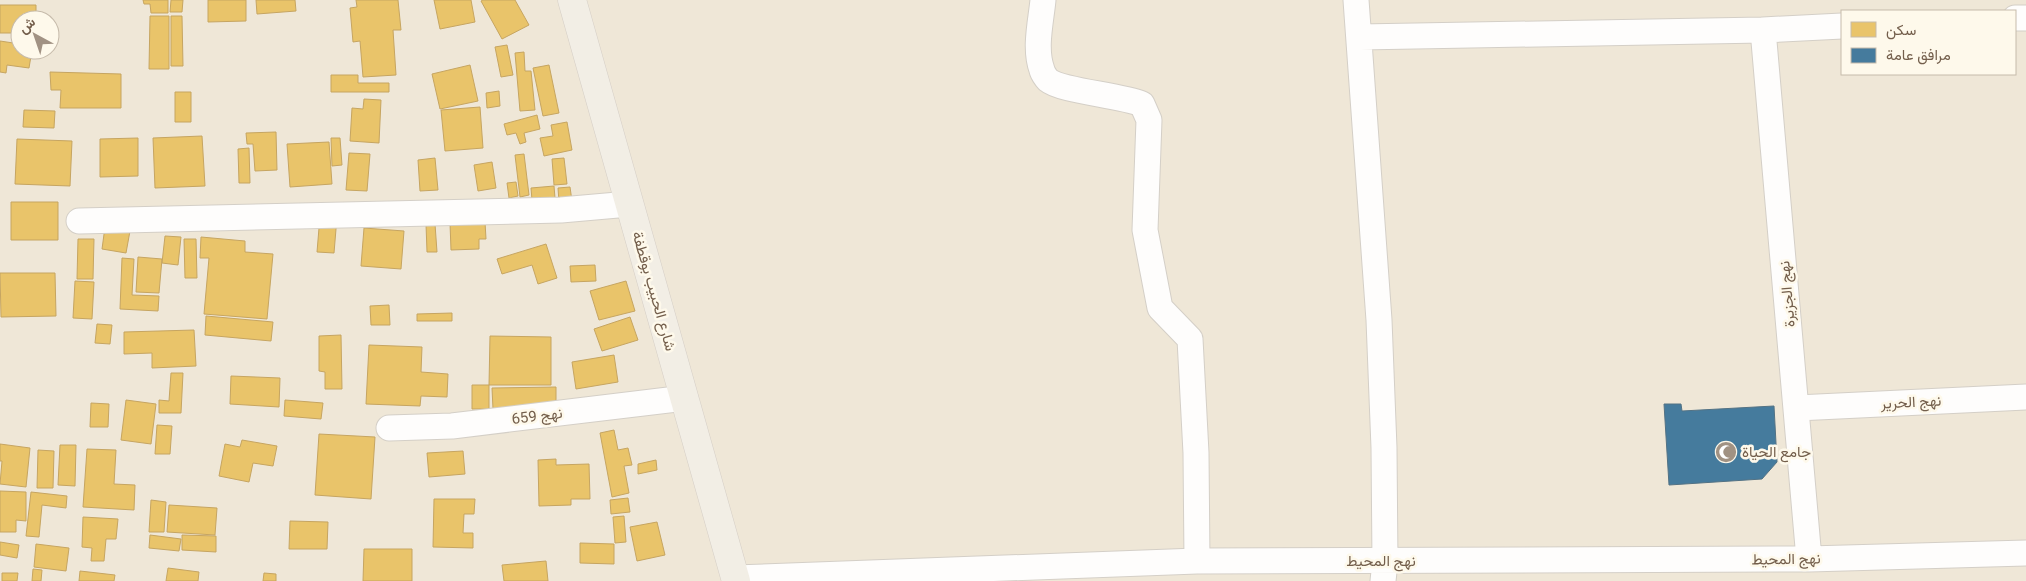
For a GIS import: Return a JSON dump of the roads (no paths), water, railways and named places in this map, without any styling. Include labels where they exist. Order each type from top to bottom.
[{"type":"main road","name":"شارع الحبيب بوقطفة","points":[[572,0],[736,580]]},
{"type":"street","points":[[1043,0],[1039,51],[1042,70],[1048,80],[1060,86],[1127,98],[1142,104],[1149,120],[1145,230],[1160,308],[1190,339],[1196,453],[1190,568]]},
{"type":"street","points":[[1356,0],[1379,320],[1384,571]]},
{"type":"street","points":[[1360,37],[1763,30],[1841,26]]},
{"type":"street","name":"نهج الجزيرة","points":[[1763,30],[1809,559]]},
{"type":"street","points":[[79,221],[561,210],[630,204]]},
{"type":"street","name":"نهج الحرير","points":[[1797,408],[2026,396]]},
{"type":"street","name":"نهج 659","points":[[389,428],[452,426],[685,398]]},
{"type":"street","name":"نهج المحيط","points":[[736,580],[1032,574],[1190,568],[1384,571],[2026,553]]},
{"type":"place","name":"جامع الحياة","points":[[1726,452]]}]
